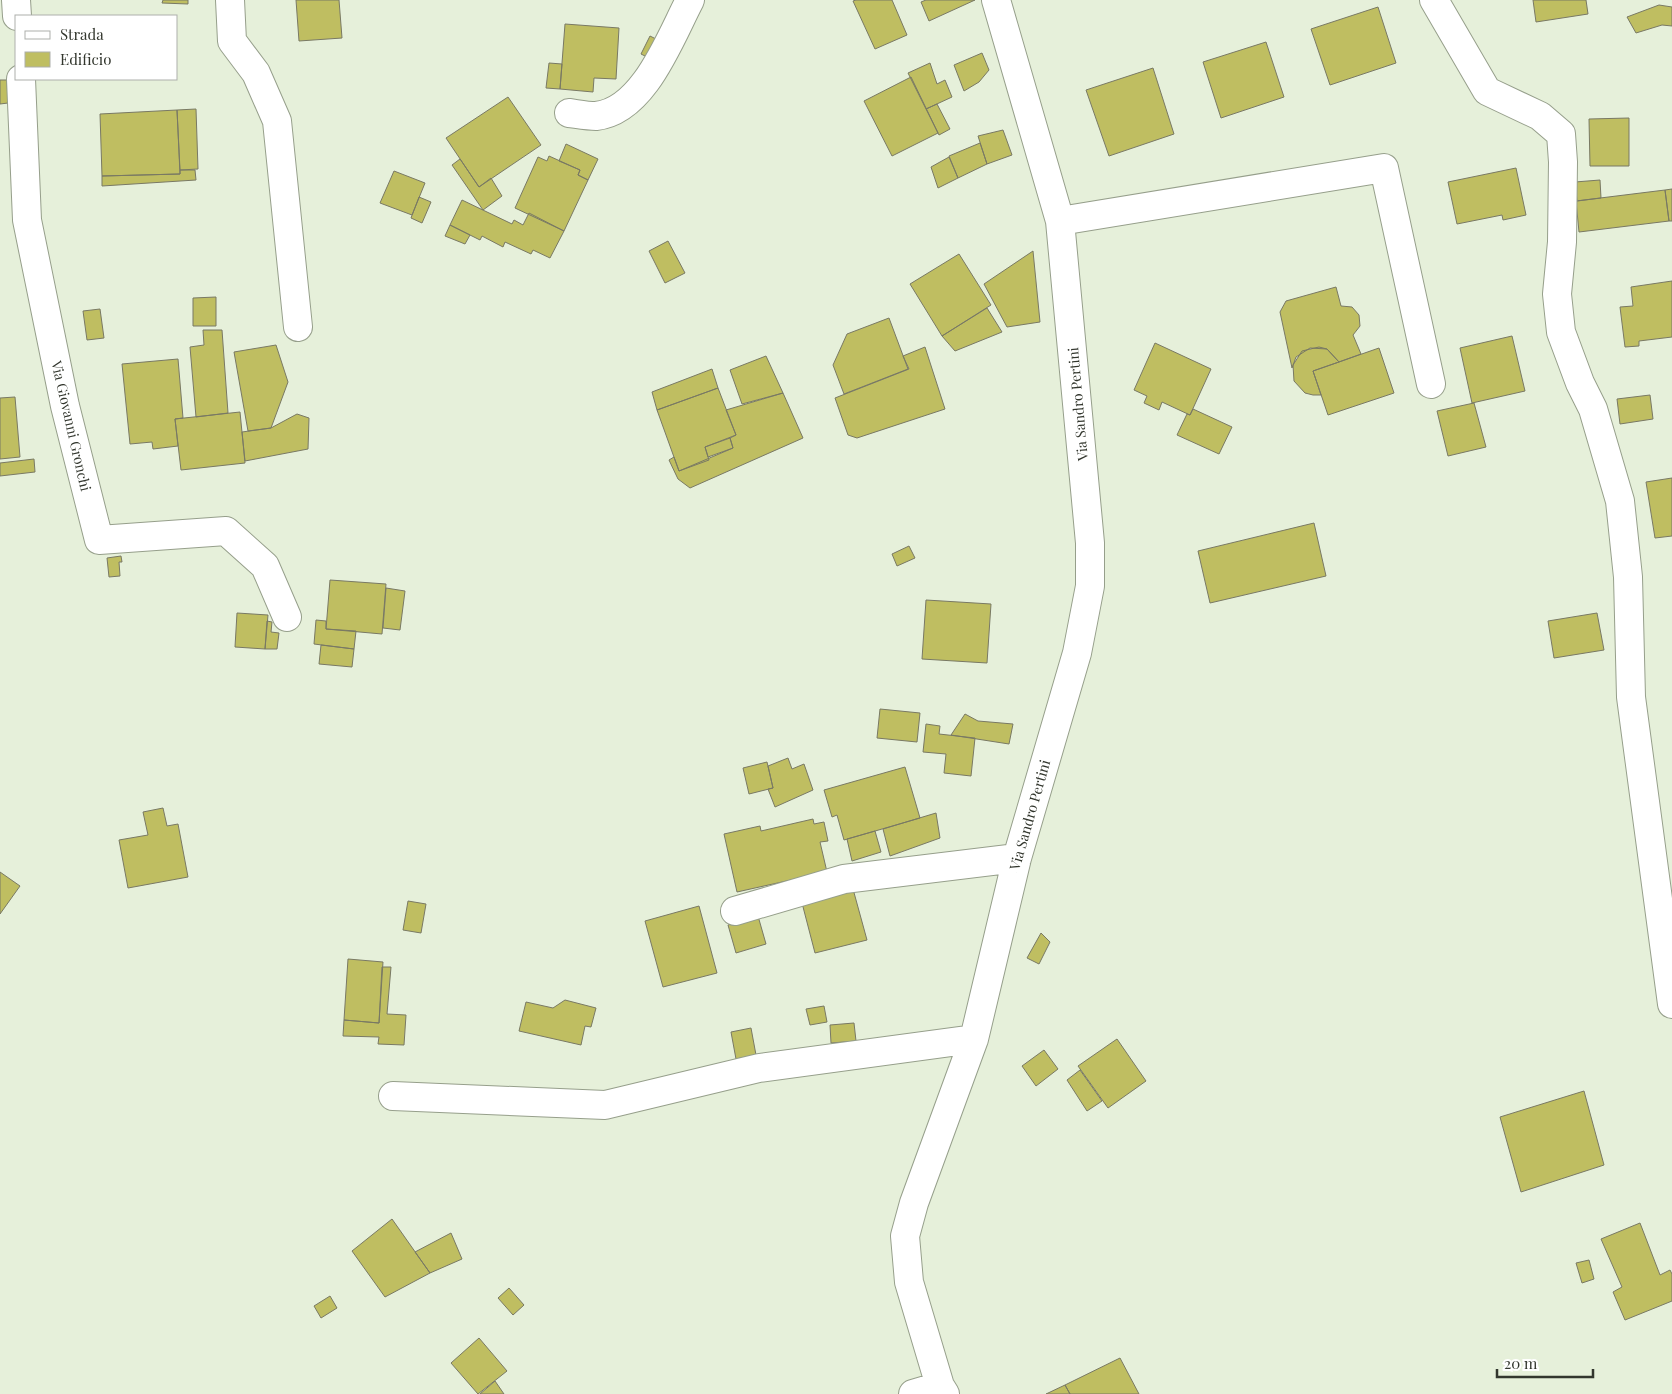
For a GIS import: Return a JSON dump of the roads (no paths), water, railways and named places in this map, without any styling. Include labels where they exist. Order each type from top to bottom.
[{"type":"street","points":[[16,0],[17,15]]},
{"type":"street","points":[[230,0],[232,41],[256,73],[277,121],[298,327]]},
{"type":"street","points":[[568,113],[596,116],[625,105],[647,81],[690,0]]},
{"type":"street","name":"Via Sandro Pertini","points":[[942,1390],[909,1282],[905,1236],[914,1203],[974,1039],[1016,858],[1077,653],[1090,586],[1089,533],[1060,221],[996,0]]},
{"type":"street","points":[[1434,0],[1487,91],[1540,116],[1561,134],[1563,162],[1562,233],[1557,294],[1561,332],[1580,383],[1593,409],[1620,501],[1628,577],[1632,697],[1672,1004]]},
{"type":"street","name":"Via Giovanni Gronchi","points":[[20,80],[27,220],[65,406],[99,540],[226,531],[265,566],[287,617]]},
{"type":"street","points":[[1060,221],[1384,168],[1431,384]]},
{"type":"street","points":[[735,911],[844,880],[1016,858]]},
{"type":"street","points":[[392,1096],[605,1105],[759,1068],[974,1039]]},
{"type":"street","points":[[913,1394],[942,1390]]}]
